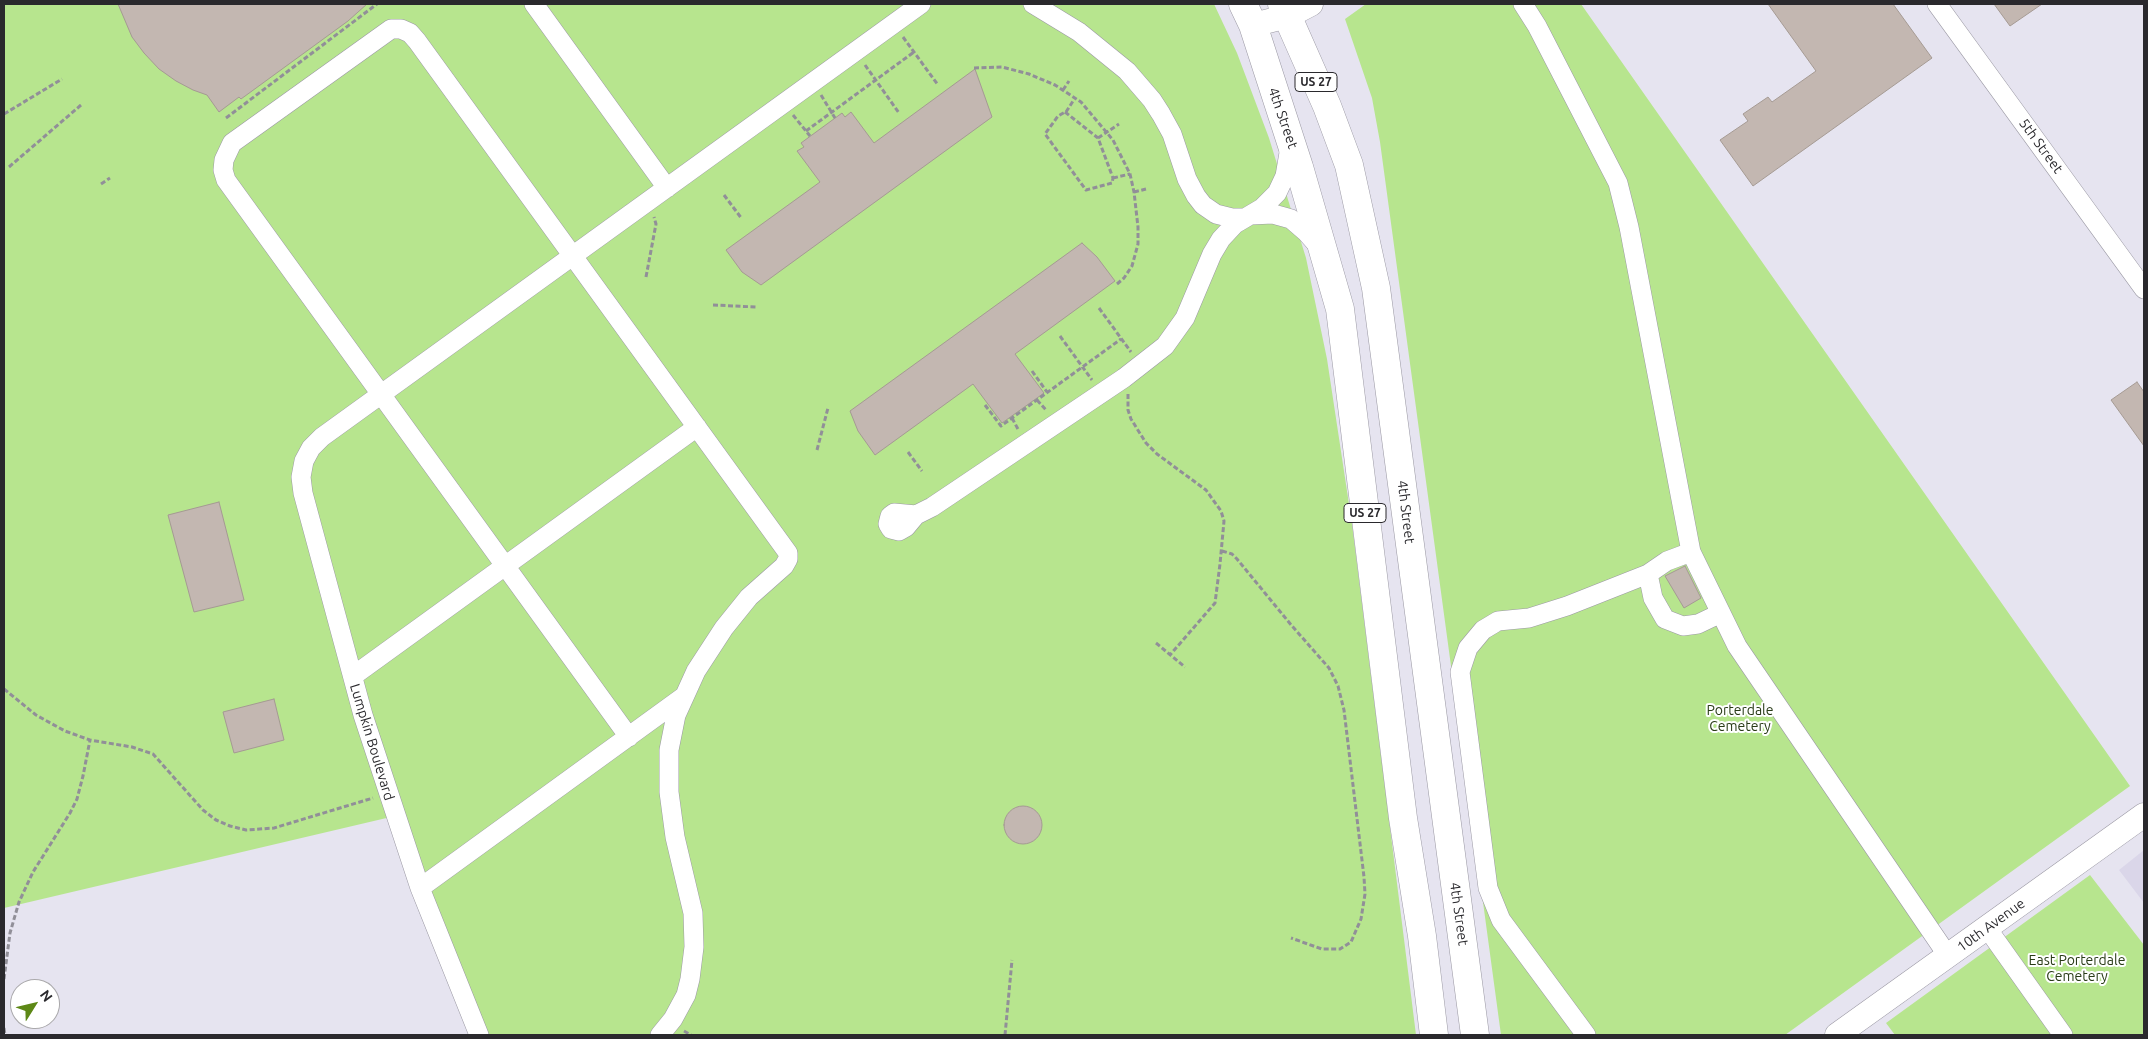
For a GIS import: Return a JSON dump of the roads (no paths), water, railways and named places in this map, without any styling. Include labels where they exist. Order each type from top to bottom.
[{"type":"highway","name":"4th Street","points":[[1288,7],[1349,165],[1376,288],[1475,1035]]},
{"type":"highway","name":"4th Street","points":[[1248,14],[1291,142],[1340,309],[1404,818],[1422,936],[1434,1035]]},
{"type":"main road","points":[[1248,14],[1288,7]]},
{"type":"main road","name":"10th Avenue","points":[[1837,1035],[2144,816]]},
{"type":"street","points":[[534,4],[667,188]]},
{"type":"street","points":[[382,395],[921,4]]},
{"type":"street","points":[[1032,4],[1078,32],[1127,71],[1142,87],[1172,134],[1192,189],[1212,219],[1215,227],[1212,254]]},
{"type":"street","points":[[1523,4],[1537,26],[1618,182],[1631,237],[1691,552],[1737,646],[1948,956]]},
{"type":"street","name":"5th Street","points":[[1937,4],[2144,289]]},
{"type":"street","points":[[629,737],[226,180],[224,160],[227,150],[232,143],[391,29],[401,29],[410,33],[418,41],[787,550],[788,556],[784,566],[749,597],[724,628],[696,672],[676,715],[669,750],[669,785],[675,837],[693,913],[694,947],[686,995],[673,1019],[660,1035]]},
{"type":"street","points":[[916,515],[1102,394],[1165,346],[1179,326],[1193,300],[1212,254],[1227,232],[1269,202],[1281,186],[1285,176],[1291,142]]},
{"type":"street","points":[[1203,204],[1216,214],[1225,216],[1273,214],[1291,219],[1306,232],[1324,255]]},
{"type":"street","name":"Lumpkin Boulevard","points":[[382,395],[316,443],[304,461],[302,484],[353,676],[388,794],[420,888],[479,1035]]},
{"type":"street","points":[[353,676],[697,427]]},
{"type":"street","points":[[1586,1035],[1501,920],[1488,888],[1460,672],[1468,648],[1483,630],[1498,621],[1529,618],[1592,597],[1648,574],[1667,561],[1691,552]]},
{"type":"street","points":[[1648,574],[1653,598],[1665,619],[1683,626],[1698,624],[1721,613]]},
{"type":"street","points":[[420,888],[683,697]]},
{"type":"street","points":[[1987,928],[2063,1035]]},
{"type":"park label","name":"Porterdale Cemetery","points":[[1740,718]]},
{"type":"park label","name":"East Porterdale Cemetery","points":[[2077,968]]}]
